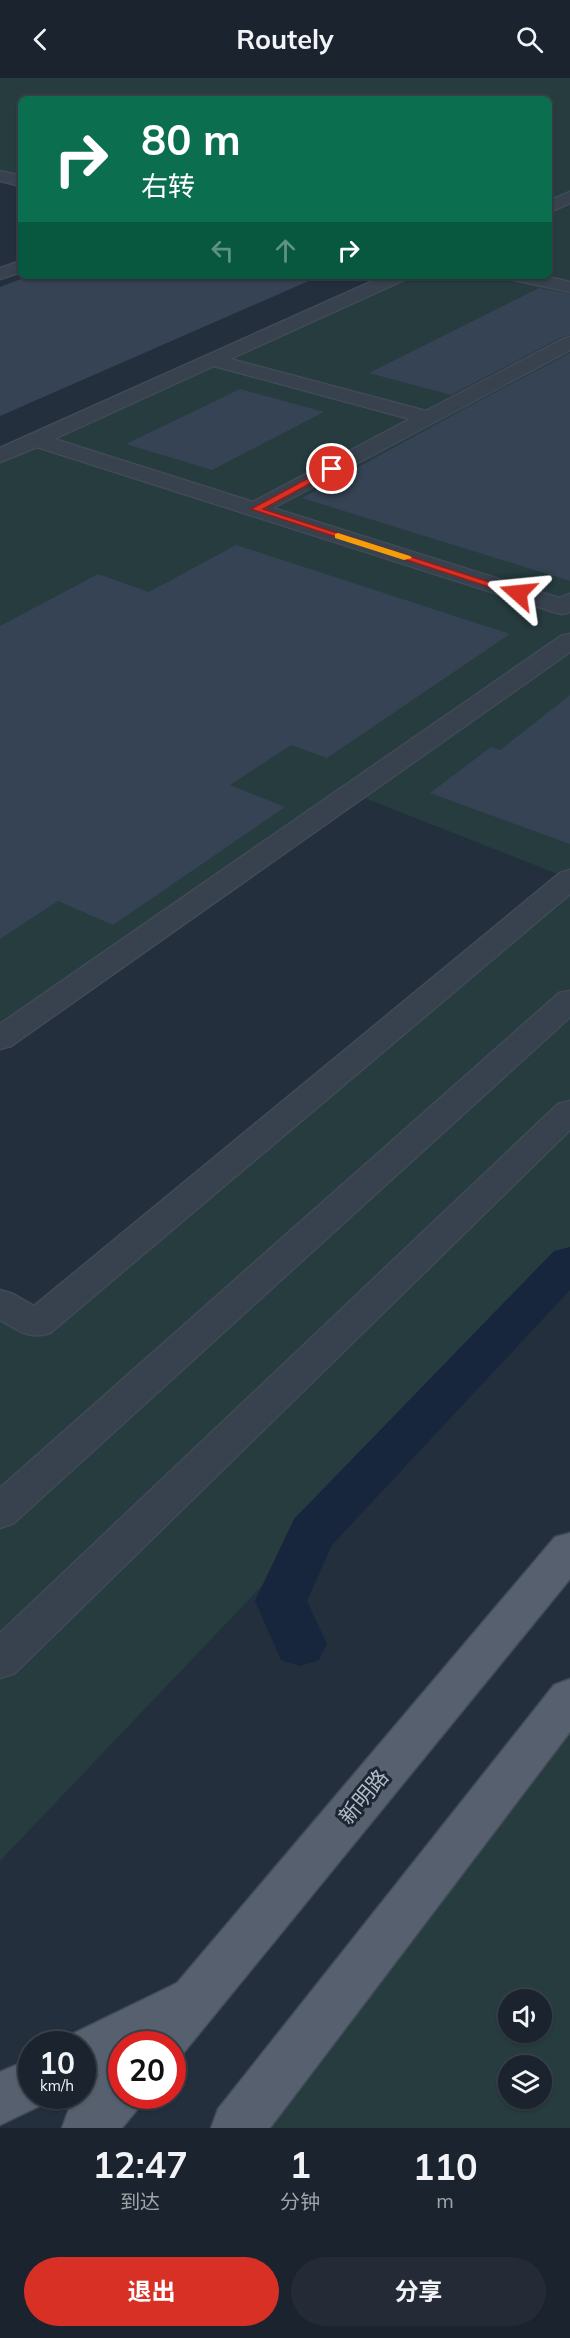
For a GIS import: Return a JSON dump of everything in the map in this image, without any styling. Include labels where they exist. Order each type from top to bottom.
[{"type":"main road","name":"新明路","points":[[169,2031],[570,1549]]},
{"type":"main road","points":[[237,2128],[266,2105],[570,1698]]},
{"type":"main road","points":[[96,2049],[197,1997]]},
{"type":"main road","points":[[0,2099],[18,2090]]},
{"type":"main road","points":[[88,2128],[108,2104]]},
{"type":"lane","points":[[0,176],[18,180]]},
{"type":"lane","points":[[552,206],[570,197]]},
{"type":"lane","points":[[0,274],[18,267]]},
{"type":"lane","points":[[0,456],[391,279]]},
{"type":"lane","points":[[534,279],[570,287]]},
{"type":"lane","points":[[255,509],[570,343]]},
{"type":"lane","points":[[212,360],[429,418]]},
{"type":"lane","points":[[37,440],[567,606]]},
{"type":"lane","points":[[0,1039],[570,641]]},
{"type":"lane","points":[[0,1303],[37,1324],[570,879]]},
{"type":"lane","points":[[0,1512],[570,1000]]},
{"type":"lane","points":[[0,1660],[570,1111]]},
{"type":"green space","points":[[0,78],[570,78],[570,879],[352,793],[0,1039],[0,456],[391,279],[552,279],[552,96],[18,96],[18,180],[0,176]]},
{"type":"green space","points":[[570,879],[570,1262],[0,1861],[0,1303],[37,1324]]},
{"type":"green space","points":[[570,1702],[570,2128],[245,2128]]},
{"type":"building","points":[[21,279],[313,279],[0,416],[0,287]]},
{"type":"building","points":[[539,288],[570,294],[570,335],[562,337],[451,395],[369,373]]},
{"type":"building","points":[[570,353],[570,581],[302,498],[477,402]]},
{"type":"building","points":[[240,389],[324,412],[212,470],[126,444]]},
{"type":"building","points":[[236,545],[510,634],[327,758],[291,745],[230,785],[285,807],[113,925],[58,901],[0,939],[0,626],[98,574],[149,592]]},
{"type":"building","points":[[570,695],[570,844],[430,793],[491,747],[500,750]]},
{"type":"waterway","points":[[300,1644],[281,1601],[312,1533],[570,1262]]},
{"type":"slow traffic","points":[[338,536],[407,558]]},
{"type":"route","points":[[332,469],[255,509],[518,593]]}]
